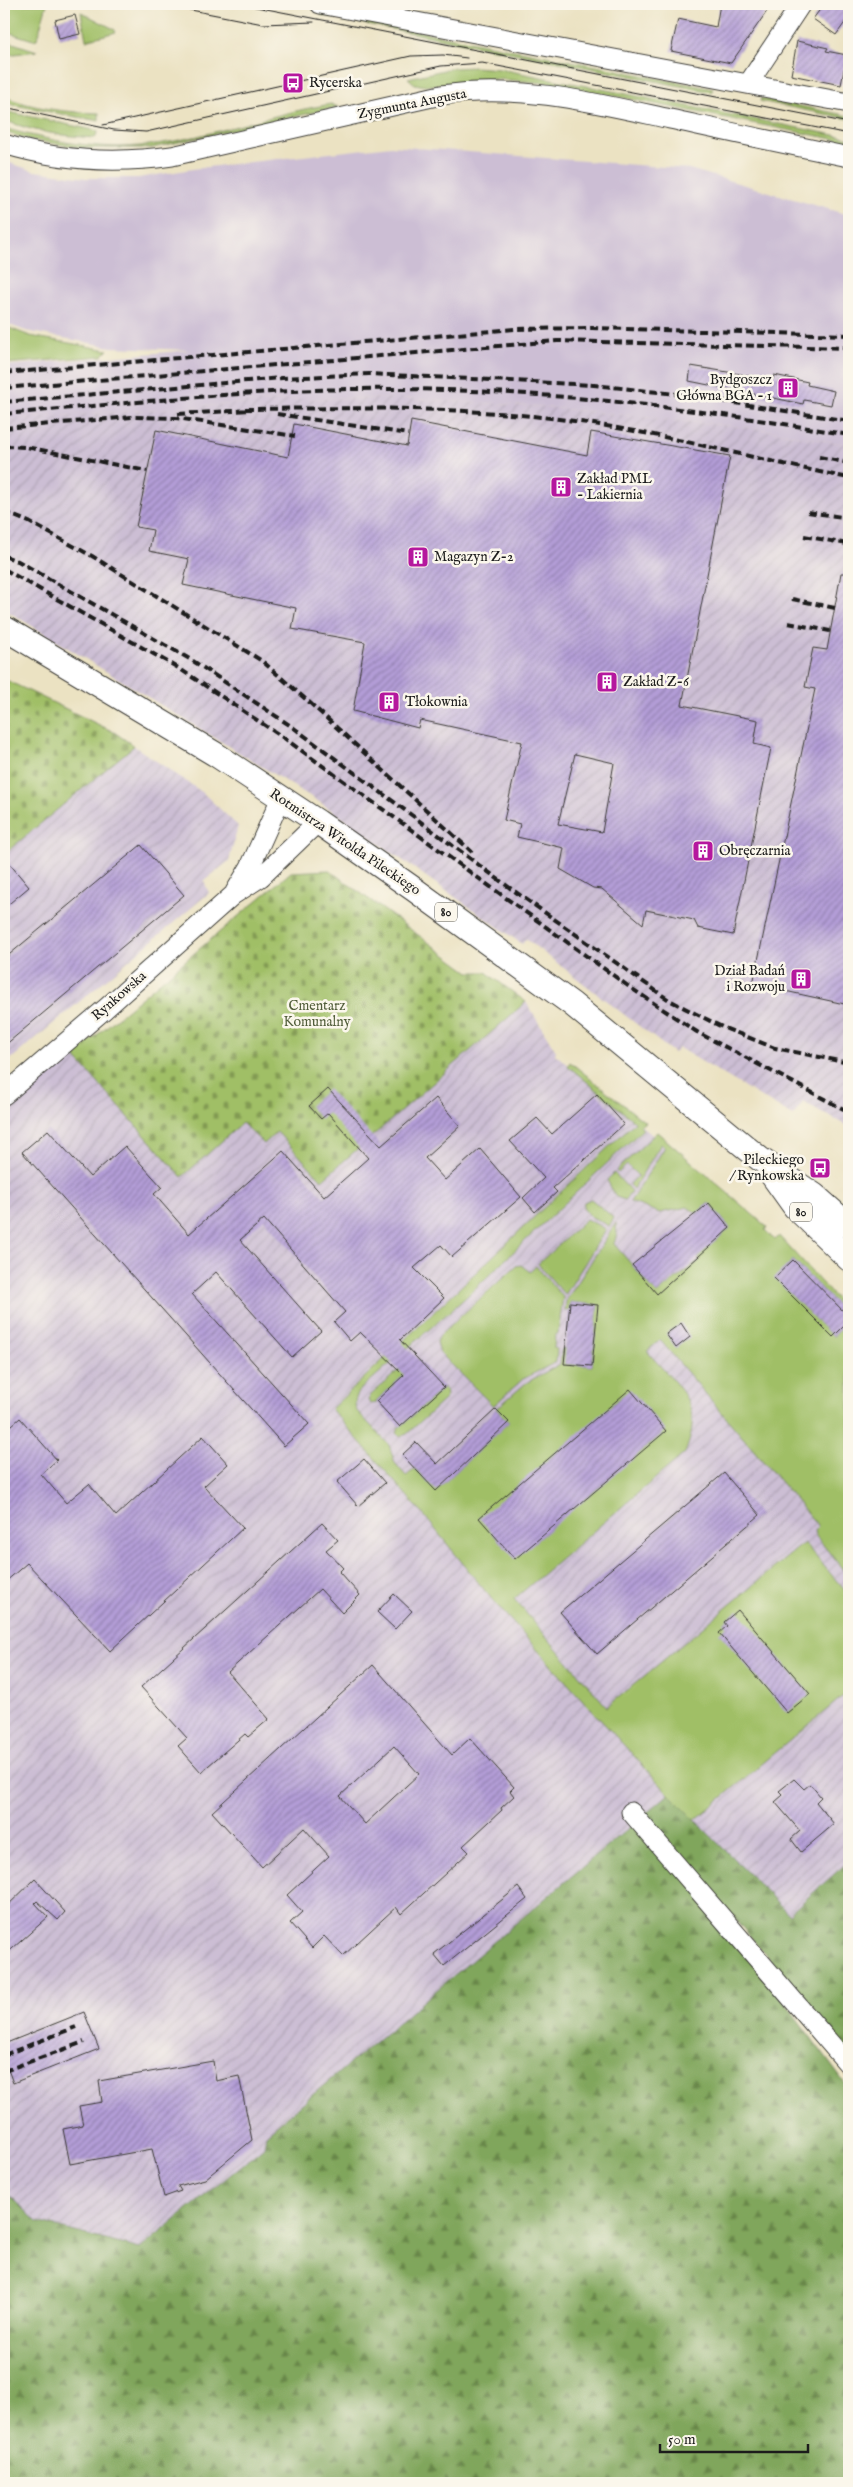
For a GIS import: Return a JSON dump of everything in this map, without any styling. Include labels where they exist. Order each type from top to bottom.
[{"type":"main road","name":"Rotmistrza Witolda Pileckiego","points":[[4,628],[167,724],[318,822],[572,1004],[760,1159],[814,1195],[849,1226]]},
{"type":"main road","name":"Rotmistrza Witolda Pileckiego","points":[[760,1159],[795,1206],[849,1259]]},
{"type":"street","points":[[320,4],[849,103]]},
{"type":"street","points":[[748,84],[801,4]]},
{"type":"street","name":"Zygmunta Augusta","points":[[4,144],[49,155],[85,160],[147,159],[172,156],[441,95],[505,91],[539,92],[584,100],[849,157]]},
{"type":"street","name":"Rynkowska","points":[[233,895],[250,868],[281,798]]},
{"type":"street","name":"Rynkowska","points":[[4,1095],[105,1009],[233,895],[261,877],[318,822]]},
{"type":"street","points":[[631,1812],[849,2065]]},
{"type":"shaded area","points":[[391,146],[689,169],[849,215],[849,445],[761,429],[545,407],[401,398],[301,399],[4,420],[4,366],[190,350],[111,347],[26,331],[4,323],[4,161],[34,171],[86,178],[138,178],[199,168]]},
{"type":"shaded area","points":[[400,398],[545,407],[761,429],[849,445],[849,1127],[803,1102],[793,1116],[679,1048],[674,1053],[526,939],[522,944],[321,803],[4,609],[4,420],[301,399]]},
{"type":"shaded area","points":[[134,746],[202,792],[238,826],[229,861],[204,881],[209,893],[4,1065],[4,854]]},
{"type":"shaded area","points":[[526,1002],[556,1051],[555,1054],[758,1223],[849,1317],[849,1861],[789,1915],[669,1794],[267,2133],[264,2147],[140,2249],[37,2222],[12,2197],[4,2198],[4,1114],[73,1055],[182,1177],[242,1123],[277,1132],[322,1180]]},
{"type":"green space","points":[[6,4],[47,4],[37,39],[33,40],[4,31]]},
{"type":"green space","points":[[81,12],[114,29],[116,32],[86,40]]},
{"type":"green space","points":[[321,12],[713,89],[711,92],[321,15]]},
{"type":"green space","points":[[4,40],[37,51],[4,54]]},
{"type":"green space","points":[[453,68],[500,69],[849,138],[849,142],[548,83],[495,79],[425,86],[415,84],[408,78]]},
{"type":"green space","points":[[4,96],[25,104],[50,109],[99,113],[99,121],[14,105],[4,102]]},
{"type":"green space","points":[[761,98],[849,116],[849,119],[760,101]]},
{"type":"green space","points":[[331,104],[338,107],[152,148],[82,148],[31,140],[4,132],[4,128],[76,144],[132,147],[195,137],[308,108]]},
{"type":"green space","points":[[4,111],[98,131],[95,138],[60,135],[4,120]]},
{"type":"green space","points":[[4,326],[30,336],[108,350],[102,356],[4,364]]},
{"type":"green space","points":[[4,679],[114,732],[134,746],[4,854]]},
{"type":"green space","name":"Cmentarz Komunalny","points":[[329,870],[469,972],[486,972],[526,1002],[322,1180],[277,1132],[264,1144],[242,1123],[182,1177],[73,1055],[291,872]]},
{"type":"green space","points":[[570,1062],[645,1122],[640,1126],[643,1129],[465,1298],[361,1389],[356,1397],[355,1405],[357,1411],[389,1445],[395,1463],[406,1476],[415,1469],[436,1490],[509,1422],[496,1409],[526,1383],[560,1364],[562,1349],[566,1349],[565,1364],[592,1366],[598,1305],[570,1302],[569,1310],[565,1310],[566,1301],[616,1223],[617,1234],[614,1244],[657,1294],[700,1260],[698,1256],[730,1228],[709,1203],[697,1213],[687,1207],[660,1213],[630,1202],[665,1147],[661,1144],[633,1189],[629,1185],[638,1176],[627,1165],[618,1173],[616,1171],[657,1132],[767,1227],[765,1230],[775,1240],[779,1236],[849,1313],[849,1317],[793,1260],[775,1278],[833,1337],[849,1321],[849,1577],[815,1535],[814,1531],[818,1526],[660,1340],[647,1351],[678,1386],[690,1408],[692,1421],[691,1435],[685,1453],[514,1599],[607,1707],[804,1543],[849,1595],[849,1691],[694,1821],[495,1603],[422,1513],[331,1409],[635,1122],[568,1066]]},
{"type":"green space","points":[[614,1173],[631,1191],[625,1200],[616,1197],[607,1180]]},
{"type":"green space","points":[[591,1199],[614,1218],[609,1226],[590,1216],[583,1208],[584,1202]]},
{"type":"green space","points":[[586,1219],[606,1229],[565,1295],[538,1264]]},
{"type":"green space","points":[[521,1265],[530,1272],[536,1266],[563,1297],[558,1334],[555,1335],[556,1362],[523,1379],[493,1406],[440,1353],[437,1342],[440,1335],[516,1266]]},
{"type":"green space","points":[[415,1358],[420,1361],[376,1401],[377,1403],[370,1404],[368,1400],[371,1395],[410,1360]]},
{"type":"green space","points":[[444,1387],[447,1395],[445,1399],[407,1434],[401,1436],[397,1433],[399,1426]]},
{"type":"green space","points":[[669,1794],[789,1914],[849,1861],[849,2052],[652,1822],[849,2089],[849,2483],[4,2483],[4,2198],[12,2197],[37,2222],[140,2249],[264,2147],[266,2134]]},
{"type":"building","points":[[720,4],[772,4],[731,63],[671,51],[678,19],[716,27]]},
{"type":"building","points":[[824,4],[849,4],[849,17],[836,35],[813,19]]},
{"type":"building","points":[[75,15],[80,34],[59,39],[55,20]]},
{"type":"building","points":[[797,41],[828,48],[826,51],[847,55],[841,85],[791,75]]},
{"type":"building","points":[[691,366],[773,379],[774,375],[808,382],[807,385],[834,391],[831,405],[804,400],[803,404],[689,381]]},
{"type":"building","points":[[411,421],[587,455],[591,432],[730,456],[682,705],[758,720],[754,744],[771,748],[733,935],[698,928],[694,920],[646,910],[643,924],[602,889],[593,888],[560,869],[564,848],[517,837],[520,824],[504,820],[522,742],[420,720],[418,728],[353,711],[365,642],[292,629],[296,608],[183,585],[189,559],[149,551],[153,530],[136,527],[156,430],[288,457],[294,424],[407,446]],"holes":[[[575,754],[614,763],[602,832],[558,824]]]},
{"type":"building","points":[[841,573],[849,573],[849,1005],[753,984],[815,689],[805,687],[813,648],[827,650]]},
{"type":"building","points":[[141,845],[184,895],[4,1046],[4,959]]},
{"type":"building","points":[[4,857],[29,887],[4,908]]},
{"type":"building","points":[[328,1089],[381,1146],[436,1098],[460,1126],[425,1158],[445,1180],[480,1149],[521,1197],[452,1257],[441,1245],[414,1268],[444,1298],[400,1340],[444,1387],[400,1427],[376,1401],[404,1375],[360,1332],[350,1341],[334,1322],[345,1312],[264,1219],[240,1240],[321,1331],[292,1357],[216,1272],[192,1294],[309,1424],[284,1446],[22,1152],[48,1130],[90,1177],[125,1146],[162,1187],[154,1194],[189,1234],[283,1151],[324,1197],[368,1158],[328,1113],[321,1119],[309,1106]]},
{"type":"building","points":[[597,1094],[624,1124],[553,1188],[557,1192],[535,1212],[523,1198],[544,1178],[510,1141],[537,1118],[552,1134]]},
{"type":"building","points":[[709,1203],[730,1228],[657,1294],[632,1265]]},
{"type":"building","points":[[793,1260],[849,1317],[849,1321],[833,1337],[774,1278]]},
{"type":"building","points":[[570,1302],[598,1305],[592,1366],[564,1364]]},
{"type":"building","points":[[681,1323],[690,1337],[676,1348],[666,1334]]},
{"type":"building","points":[[630,1389],[666,1431],[515,1559],[479,1518]]},
{"type":"building","points":[[496,1409],[509,1422],[436,1491],[402,1455],[416,1442],[437,1464]]},
{"type":"building","points":[[20,1418],[57,1460],[41,1474],[66,1503],[89,1484],[116,1516],[203,1436],[228,1464],[204,1486],[243,1528],[110,1651],[27,1563],[4,1583],[4,1432]]},
{"type":"building","points":[[364,1459],[385,1483],[358,1506],[337,1482]]},
{"type":"building","points":[[724,1473],[760,1515],[597,1654],[560,1612]]},
{"type":"building","points":[[322,1523],[338,1540],[326,1550],[343,1568],[339,1572],[360,1595],[342,1613],[320,1589],[228,1672],[269,1719],[248,1737],[245,1734],[201,1772],[178,1746],[187,1738],[141,1687]]},
{"type":"building","points":[[394,1594],[412,1611],[395,1629],[377,1612]]},
{"type":"building","points":[[738,1610],[810,1694],[787,1713],[719,1633],[727,1626],[724,1622]]},
{"type":"building","points":[[373,1665],[452,1755],[470,1738],[514,1787],[510,1791],[514,1796],[501,1808],[502,1810],[463,1846],[469,1852],[401,1914],[396,1907],[343,1956],[324,1936],[312,1948],[290,1923],[302,1912],[287,1895],[329,1856],[304,1828],[262,1867],[212,1812]],"holes":[[[394,1746],[419,1774],[365,1824],[340,1796]]]},
{"type":"building","points":[[794,1779],[804,1789],[810,1784],[821,1797],[816,1802],[834,1824],[801,1852],[791,1839],[800,1831],[775,1802],[783,1795],[779,1791]]},
{"type":"building","points":[[35,1879],[65,1912],[58,1920],[37,1901],[35,1903],[48,1917],[4,1956],[4,1909]]},
{"type":"building","points":[[518,1887],[527,1899],[444,1966],[434,1954]]},
{"type":"building","points":[[84,2012],[99,2049],[13,2083],[4,2059],[4,2044]]},
{"type":"building","points":[[213,2061],[216,2081],[239,2076],[252,2140],[205,2179],[178,2186],[181,2191],[164,2197],[152,2149],[70,2164],[63,2129],[83,2125],[79,2106],[102,2102],[99,2081]]},
{"type":"tram line","points":[[160,4],[263,24],[314,22]]},
{"type":"tram line","points":[[241,4],[849,123]]},
{"type":"tram line","points":[[103,125],[411,56],[443,55],[467,58]]},
{"type":"tram line","points":[[4,107],[114,130],[146,132],[441,66],[482,63],[849,134]]},
{"type":"railway","points":[[4,373],[515,329],[592,328],[849,335]]},
{"type":"railway","points":[[4,388],[557,341],[849,348]]},
{"type":"railway","points":[[4,402],[282,378],[369,374],[594,385],[685,395],[849,421]]},
{"type":"railway","points":[[4,414],[265,392],[415,389],[478,391],[602,400],[726,415],[849,435]]},
{"type":"railway","points":[[245,409],[410,409],[533,416],[609,426],[849,478]]},
{"type":"railway","points":[[178,414],[250,410]]},
{"type":"railway","points":[[277,414],[408,434]]},
{"type":"railway","points":[[4,428],[132,417],[176,418],[295,436]]},
{"type":"railway","points":[[4,446],[26,447],[147,471]]},
{"type":"railway","points":[[819,457],[849,463]]},
{"type":"railway","points":[[4,512],[29,522],[92,556],[262,661],[472,852]]},
{"type":"railway","points":[[808,512],[849,518]]},
{"type":"railway","points":[[804,536],[847,544]]},
{"type":"railway","points":[[4,556],[18,561],[193,661],[294,728],[510,888],[669,1000],[722,1027],[775,1048],[849,1063]]},
{"type":"railway","points":[[4,569],[180,669],[284,738],[628,986],[697,1032],[849,1112]]},
{"type":"railway","points":[[792,599],[835,608]]},
{"type":"railway","points":[[788,623],[830,631]]},
{"type":"railway","points":[[4,2055],[76,2027]]},
{"type":"railway","points":[[4,2071],[84,2042]]},
{"type":"place","name":"Rycerska","points":[[293,83]]},
{"type":"place","name":"Bydgoszcz Główna BGA - 1","points":[[788,388]]},
{"type":"place","name":"Zakład PML - Lakiernia","points":[[561,487]]},
{"type":"place","name":"Magazyn Z-2","points":[[418,557]]},
{"type":"place","name":"Zakład Z-6","points":[[607,682]]},
{"type":"place","name":"Tłokownia","points":[[389,702]]},
{"type":"place","name":"Obręczarnia","points":[[703,851]]},
{"type":"place","name":"Dział Badań i Rozwoju","points":[[801,979]]},
{"type":"place","name":"Pileckiego / Rynkowska","points":[[820,1168]]}]
